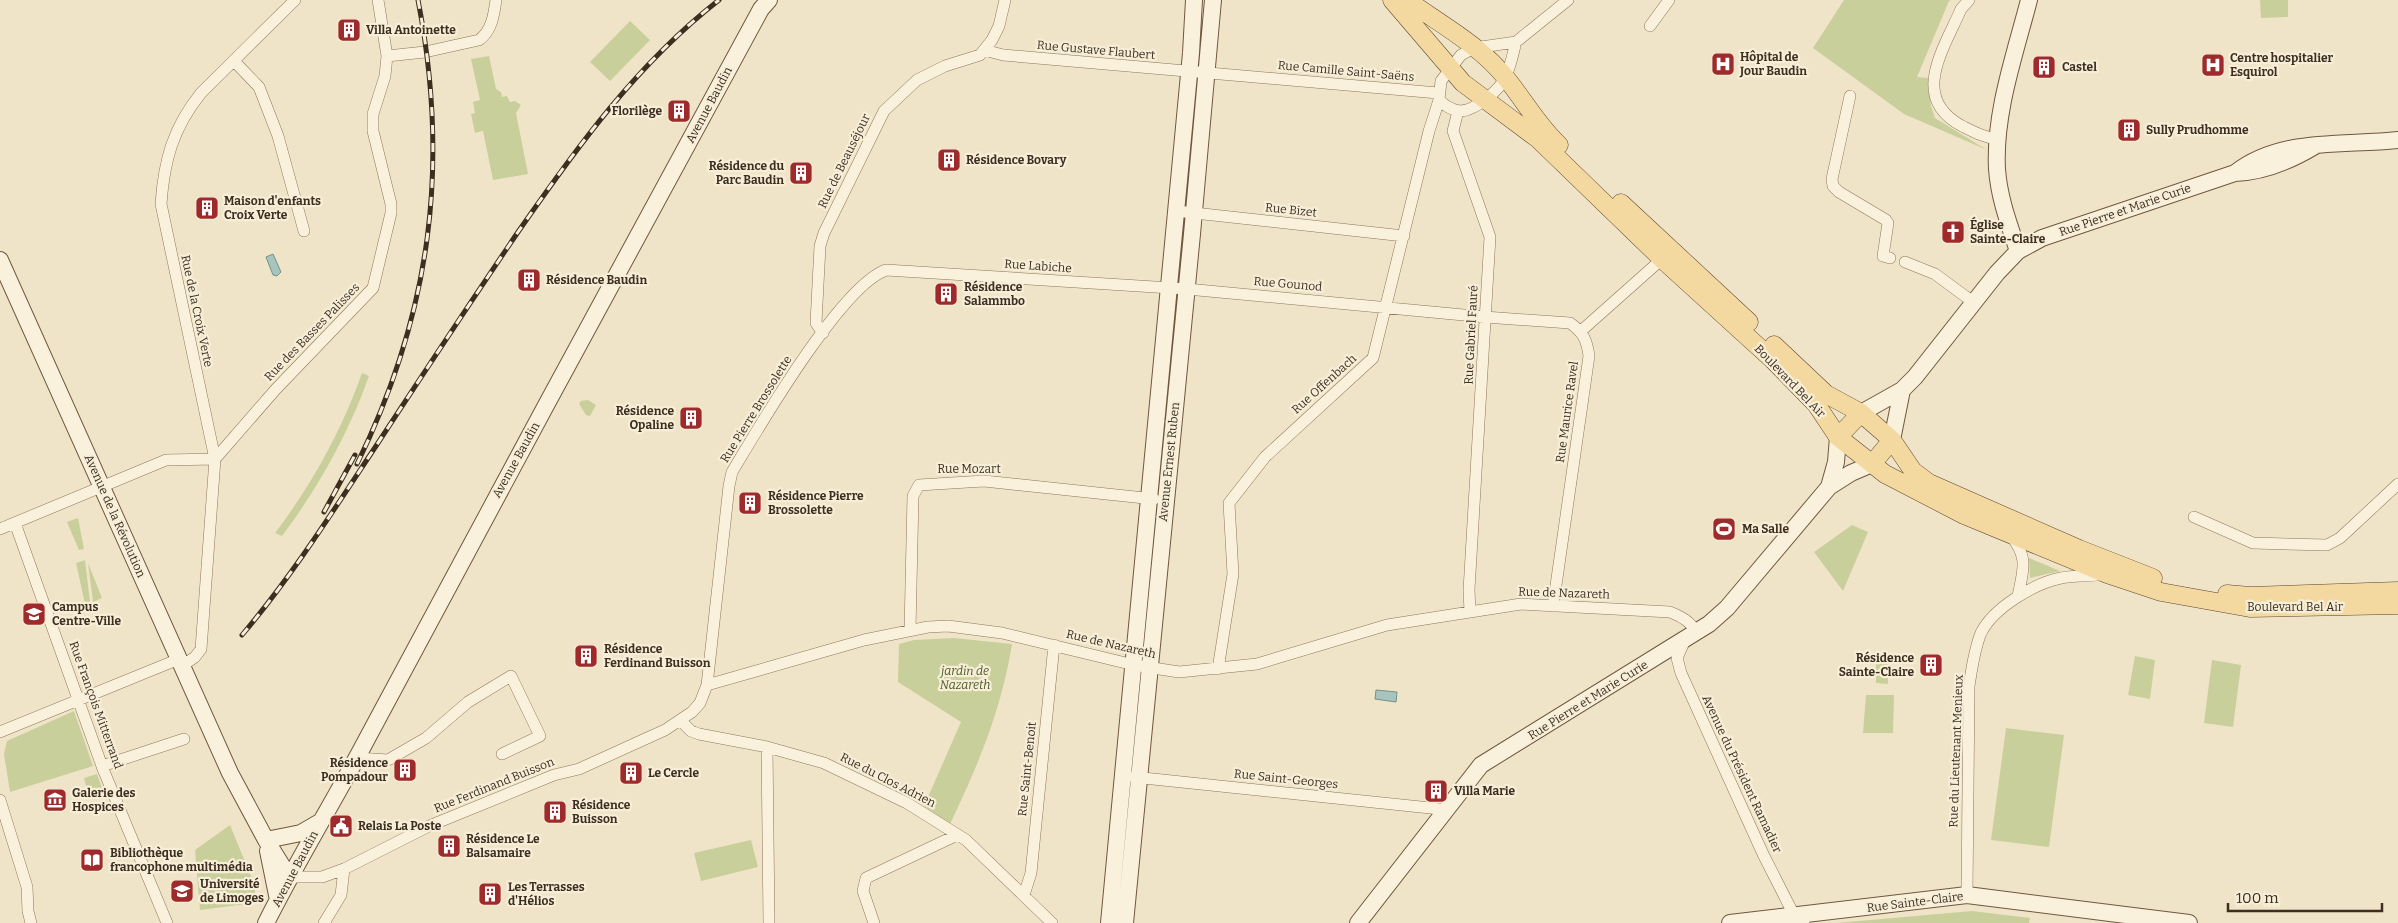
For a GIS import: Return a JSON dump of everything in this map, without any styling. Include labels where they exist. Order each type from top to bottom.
[{"type":"main road","name":"Avenue Baudin","points":[[266,923],[289,877],[357,758],[472,540],[761,9],[769,0]]},
{"type":"main road","name":"Avenue Ernest Ruben","points":[[1158,499],[1169,288],[1194,0]]},
{"type":"main road","name":"Avenue Ernest Ruben","points":[[1125,923],[1131,777],[1141,666],[1158,499],[1187,289],[1212,0]]},
{"type":"main road","name":"Boulevard Bel Air","points":[[1392,0],[1462,57]]},
{"type":"main road","name":"Boulevard Bel Air","points":[[1406,0],[1496,89],[1548,135],[1826,394],[1861,413],[1892,440],[1913,471],[1928,483],[2079,549],[2168,584],[2209,592],[2250,596],[2398,591]]},
{"type":"main road","points":[[2018,251],[2002,200],[1997,168],[1998,139],[2003,101],[2029,0]]},
{"type":"main road","name":"Boulevard Bel Air","points":[[1462,57],[1462,83],[1496,89],[1538,139],[1662,258],[1779,366],[1816,404],[1838,437],[1872,464],[1905,485],[1964,514],[2107,574],[2161,592],[2250,608],[2398,605]]},
{"type":"main road","name":"Rue Pierre et Marie Curie","points":[[1829,487],[1836,462],[1838,437],[1861,413],[1902,390],[1997,272],[2018,251],[2042,238],[2235,172],[2250,172],[2269,167],[2299,156],[2315,146],[2398,140]]},
{"type":"main road","name":"Avenue de la Révolution","points":[[0,260],[230,773],[266,840]]},
{"type":"main road","name":"Rue Pierre et Marie Curie","points":[[1358,923],[1481,765],[1690,637],[1727,608],[1829,487],[1851,473],[1872,464],[1892,440],[1902,390]]},
{"type":"main road","name":"Avenue Ernest Ruben","points":[[1109,923],[1131,777]]},
{"type":"main road","points":[[266,840],[301,833],[320,822]]},
{"type":"main road","points":[[266,840],[289,877]]},
{"type":"main road","points":[[266,840],[278,900]]},
{"type":"main road","name":"Rue Sainte-Claire","points":[[1730,923],[1797,920],[1967,895],[2189,923]]},
{"type":"street","name":"Rue de la Croix Verte","points":[[0,732],[195,657],[201,649],[216,459],[160,204],[167,154],[188,108],[295,0]]},
{"type":"street","name":"Rue des Basses Palisses","points":[[216,459],[276,389],[373,288],[391,213],[391,204],[373,131],[373,114],[385,76],[387,56],[378,0]]},
{"type":"street","points":[[387,56],[425,52],[480,40],[485,36],[490,27],[496,0]]},
{"type":"street","points":[[984,50],[999,26],[1004,0]]},
{"type":"street","points":[[1516,42],[1496,89],[1464,111],[1447,107],[1439,97],[1441,81],[1462,57],[1516,42],[1568,0]]},
{"type":"street","points":[[1650,26],[1670,0]]},
{"type":"street","points":[[1969,0],[1961,9],[1933,76],[1933,89],[1936,101],[1948,118],[1985,136],[1998,139]]},
{"type":"street","name":"Rue Gustave Flaubert","points":[[984,50],[1003,55],[1206,73]]},
{"type":"street","name":"Rue de Beauséjour","points":[[823,333],[816,323],[820,246],[840,199],[884,111],[917,80],[945,66],[980,55],[984,50]]},
{"type":"street","points":[[234,60],[259,88],[278,136],[304,231]]},
{"type":"street","name":"Rue Camille Saint-Saëns","points":[[1206,73],[1439,97]]},
{"type":"street","points":[[1850,96],[1832,179],[1834,186],[1839,192],[1886,220],[1888,223],[1883,256],[1890,258]]},
{"type":"street","name":"Rue Offenbach","points":[[1218,669],[1234,574],[1229,503],[1265,456],[1373,358],[1428,131],[1439,97]]},
{"type":"street","name":"Rue Gabriel Fauré","points":[[1458,111],[1453,132],[1490,237],[1470,580],[1470,612]]},
{"type":"street","name":"Rue Bizet","points":[[1176,211],[1404,236]]},
{"type":"street","points":[[1385,308],[1485,318],[1570,323],[1581,331],[1662,258]]},
{"type":"street","points":[[1905,262],[1934,274],[1973,302]]},
{"type":"street","name":"Rue Pierre Brossolette","points":[[707,685],[732,472],[791,376],[839,311],[873,276],[886,270]]},
{"type":"street","name":"Rue Labiche","points":[[886,270],[1187,289]]},
{"type":"street","name":"Rue Gounod","points":[[1187,289],[1385,308]]},
{"type":"street","name":"Rue Maurice Ravel","points":[[1553,606],[1589,356],[1587,343],[1581,331]]},
{"type":"street","points":[[0,528],[166,460],[216,459]]},
{"type":"street","name":"Rue Mozart","points":[[910,630],[913,496],[919,484],[984,481],[1158,499]]},
{"type":"street","points":[[2194,517],[2253,543],[2327,545],[2340,538],[2398,484]]},
{"type":"street","name":"Rue François Mitterrand","points":[[15,523],[102,766],[167,923]]},
{"type":"street","points":[[2007,531],[2022,553],[2024,565],[2018,596]]},
{"type":"street","name":"Rue du Lieutenant Menieux","points":[[1967,895],[1969,704],[1973,661],[1982,631],[2018,596],[2034,586],[2061,578],[2107,574]]},
{"type":"street","name":"Rue de Nazareth","points":[[707,685],[773,668],[842,646],[910,630],[948,626],[973,628],[1141,666],[1179,672],[1257,664],[1387,624],[1521,604],[1670,612],[1692,624],[1690,637]]},
{"type":"street","name":"Avenue du Président Ramadier","points":[[1690,637],[1677,658],[1681,673],[1746,818],[1797,920]]},
{"type":"street","name":"Rue Saint-Benoit","points":[[1024,895],[1030,873],[1054,645]]},
{"type":"street","points":[[357,758],[388,760],[426,738],[468,702],[512,676],[540,736],[502,754]]},
{"type":"street","points":[[680,720],[700,703],[707,685]]},
{"type":"street","name":"Rue du Clos Adrien","points":[[680,720],[691,730],[699,734],[767,747],[824,763],[907,804],[957,835],[1000,871],[1049,922]]},
{"type":"street","name":"Rue Ferdinand Buisson","points":[[289,877],[322,877],[344,869],[429,826],[554,775],[579,769],[665,730],[680,720]]},
{"type":"street","points":[[102,766],[184,739]]},
{"type":"street","points":[[767,747],[769,923]]},
{"type":"street","name":"Rue Saint-Georges","points":[[1131,777],[1440,808],[1444,812]]},
{"type":"street","points":[[0,800],[27,887],[26,908],[31,923]]},
{"type":"street","points":[[874,923],[863,891],[866,878],[957,835]]},
{"type":"street","points":[[324,923],[341,895],[344,869]]},
{"type":"green space","points":[[1844,0],[1951,0],[1917,77],[1928,78],[1931,106],[1935,118],[1987,150],[1904,114],[1813,48]]},
{"type":"green space","points":[[2260,0],[2288,0],[2288,17],[2261,18]]},
{"type":"green space","points":[[630,21],[650,40],[610,81],[590,62]]},
{"type":"green space","points":[[489,56],[496,89],[501,92],[502,97],[507,96],[510,102],[515,101],[521,105],[516,113],[528,174],[493,180],[483,131],[475,133],[471,114],[475,113],[473,102],[480,100],[471,59]]},
{"type":"green space","points":[[362,373],[369,376],[352,418],[332,459],[308,499],[282,536],[275,533],[301,496],[324,457],[345,415]]},
{"type":"green space","points":[[588,400],[596,405],[590,416],[586,415],[579,404],[581,401]]},
{"type":"green space","points":[[78,518],[84,549],[79,550],[67,522]]},
{"type":"green space","points":[[1852,525],[1868,532],[1843,591],[1814,552]]},
{"type":"green space","points":[[2029,558],[2060,571],[2030,578]]},
{"type":"green space","points":[[85,560],[90,602],[85,604],[76,563]]},
{"type":"green space","points":[[88,563],[102,598],[93,602]]},
{"type":"green space","name":"jardin de Nazareth","points":[[954,638],[1012,644],[1002,691],[988,736],[950,824],[924,806],[961,722],[898,682],[899,644],[914,640]]},
{"type":"green space","points":[[2135,656],[2155,660],[2150,699],[2128,695]]},
{"type":"green space","points":[[1876,660],[1888,660],[1888,684],[1876,683]]},
{"type":"green space","points":[[2212,660],[2241,665],[2233,727],[2204,723]]},
{"type":"green space","points":[[1866,695],[1894,695],[1893,733],[1863,733]]},
{"type":"green space","points":[[74,711],[93,766],[10,792],[4,754],[7,741]]},
{"type":"green space","points":[[2006,728],[2064,735],[2049,847],[1991,840]]},
{"type":"green space","points":[[97,774],[104,794],[89,798],[84,778]]},
{"type":"green space","points":[[230,825],[255,886],[255,903],[200,910],[195,850]]},
{"type":"green space","points":[[751,840],[758,867],[701,881],[694,853]]},
{"type":"green space","points":[[1972,911],[2030,918],[2029,923],[1836,923]]},
{"type":"water","points":[[273,254],[281,272],[277,276],[273,275],[266,257]]},
{"type":"water","points":[[1376,690],[1397,692],[1396,702],[1375,699]]},
{"type":"railway","points":[[357,464],[382,407],[402,351],[417,294],[427,237],[432,180],[432,121],[428,61],[418,0]]},
{"type":"railway","points":[[242,635],[312,543],[518,232],[586,138],[661,51],[719,0]]},
{"type":"railway","points":[[324,512],[355,455]]},
{"type":"place","name":"Villa Antoinette","points":[[349,30]]},
{"type":"place","name":"Hôpital de Jour Baudin","points":[[1723,64]]},
{"type":"place","name":"Centre hospitalier Esquirol","points":[[2213,65]]},
{"type":"place","name":"Castel","points":[[2044,67]]},
{"type":"place","name":"Florilège","points":[[679,111]]},
{"type":"place","name":"Sully Prudhomme","points":[[2129,130]]},
{"type":"place","name":"Résidence Bovary","points":[[949,160]]},
{"type":"place","name":"Résidence du Parc Baudin","points":[[801,173]]},
{"type":"place","name":"Maison d'enfants Croix Verte","points":[[207,208]]},
{"type":"place","name":"Église Sainte-Claire","points":[[1953,232]]},
{"type":"place","name":"Résidence Baudin","points":[[529,280]]},
{"type":"place","name":"Résidence Salammbo","points":[[946,294]]},
{"type":"place","name":"Résidence Opaline","points":[[691,418]]},
{"type":"place","name":"Résidence Pierre Brossolette","points":[[750,503]]},
{"type":"place","name":"Ma Salle","points":[[1724,529]]},
{"type":"place","name":"Campus Centre-Ville","points":[[34,614]]},
{"type":"place","name":"Résidence Ferdinand Buisson","points":[[586,656]]},
{"type":"place","name":"Résidence Sainte-Claire","points":[[1931,665]]},
{"type":"place","name":"Résidence Pompadour","points":[[405,770]]},
{"type":"place","name":"Le Cercle","points":[[631,773]]},
{"type":"place","name":"Villa Marie","points":[[1436,791]]},
{"type":"place","name":"Galerie des Hospices","points":[[55,800]]},
{"type":"place","name":"Résidence Buisson","points":[[555,812]]},
{"type":"place","name":"Relais La Poste","points":[[341,826]]},
{"type":"place","name":"Résidence Le Balsamaire","points":[[449,846]]},
{"type":"place","name":"Bibliothèque francophone multimédia","points":[[92,860]]},
{"type":"place","name":"Université de Limoges","points":[[182,891]]},
{"type":"place","name":"Les Terrasses d'Hélios","points":[[490,894]]}]
